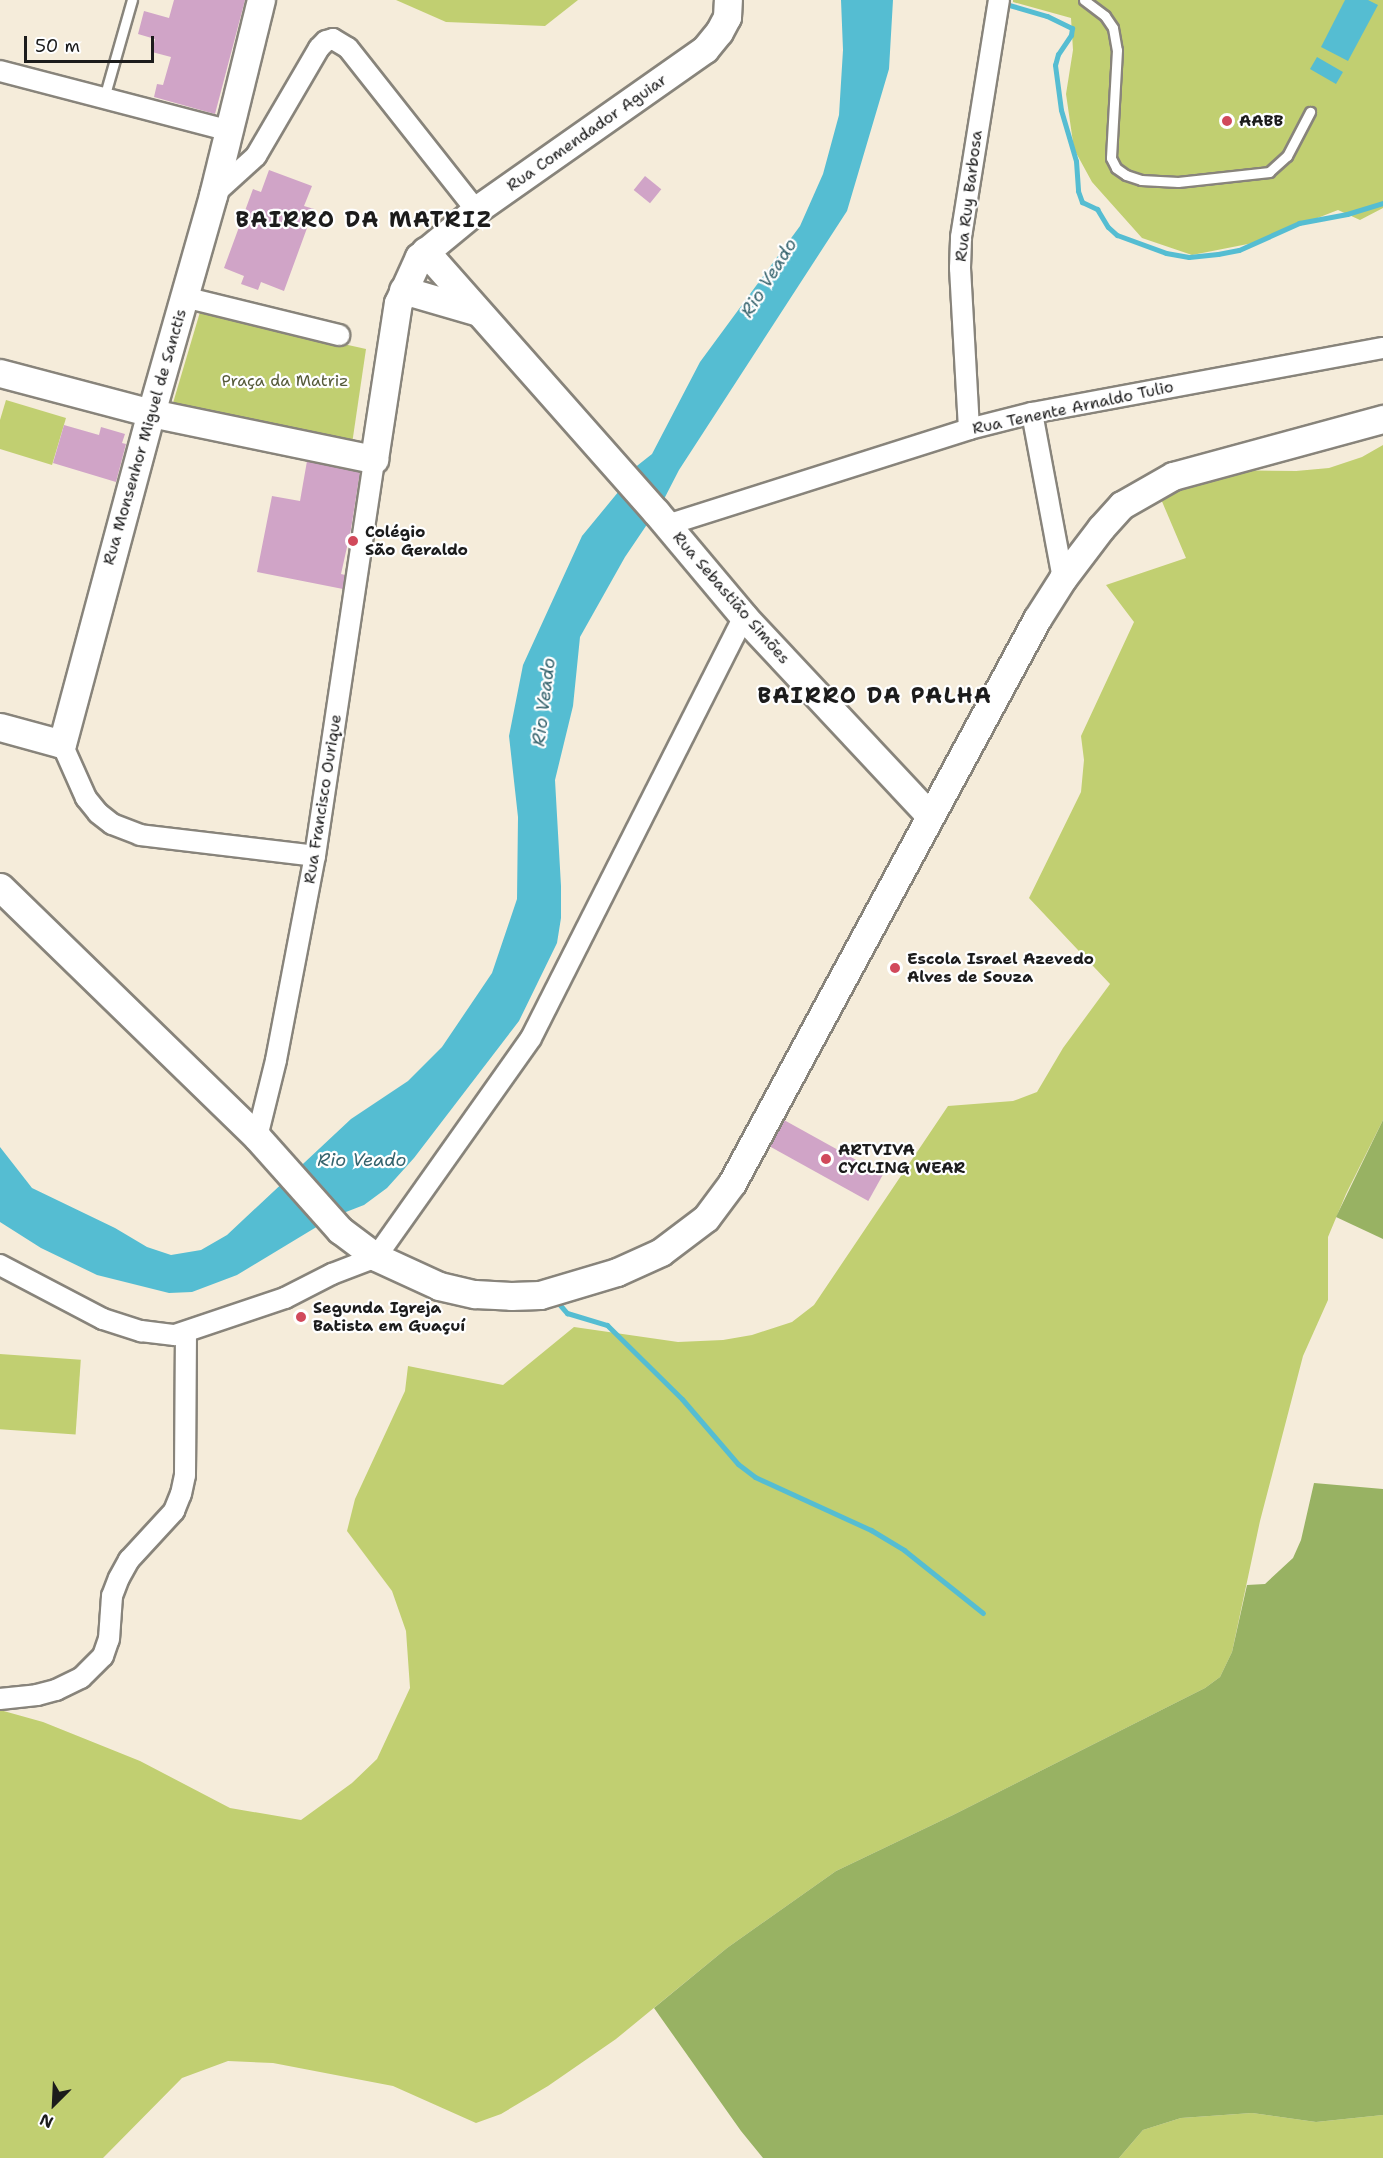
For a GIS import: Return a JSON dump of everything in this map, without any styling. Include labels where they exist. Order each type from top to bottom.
[{"type":"street","name":"Rua Monsenhor Miguel de Sanctis","points":[[64,737],[149,421],[213,195],[261,0]]},
{"type":"street","name":"Rua Comendador Aguiar","points":[[403,290],[414,265],[425,251],[476,210],[705,49],[723,25],[728,0]]},
{"type":"street","name":"Rua Ruy Barbosa","points":[[969,429],[960,268],[961,237],[997,8]]},
{"type":"street","points":[[213,195],[256,156],[320,48],[326,41],[333,39],[348,48],[476,210]]},
{"type":"street","points":[[0,71],[230,131]]},
{"type":"street","name":"Rua Sebastião Simões","points":[[425,251],[662,518],[744,617],[929,815]]},
{"type":"street","points":[[0,390],[149,421],[374,459],[395,315],[403,290],[478,312]]},
{"type":"street","points":[[184,297],[339,335]]},
{"type":"street","name":"Rua Tenente Arnaldo Tulio","points":[[662,518],[969,429],[1032,413],[1383,348]]},
{"type":"street","points":[[0,373],[149,421]]},
{"type":"street","points":[[1032,413],[1063,578]]},
{"type":"street","points":[[0,887],[257,1137],[340,1230],[376,1257],[439,1286],[475,1294],[540,1295],[617,1272],[661,1252],[706,1218],[732,1183],[794,1073],[929,815],[980,728],[1037,619],[1063,578],[1122,505],[1173,476],[1228,459],[1383,419]]},
{"type":"street","name":"Rua Francisco Ourique","points":[[257,1137],[276,1060],[315,856],[374,459]]},
{"type":"street","points":[[0,1265],[103,1319],[141,1331],[174,1335],[186,1333],[285,1298],[332,1274],[376,1257],[531,1038],[744,617]]},
{"type":"street","points":[[0,710],[64,737],[86,798],[98,813],[112,824],[140,835],[315,856]]},
{"type":"street","points":[[0,727],[64,737]]},
{"type":"street","points":[[0,1699],[37,1695],[56,1690],[81,1678],[103,1656],[109,1639],[112,1596],[118,1578],[129,1560],[174,1511],[181,1494],[185,1474],[186,1333]]},
{"type":"lane","points":[[104,99],[132,0]]},
{"type":"lane","points":[[1084,0],[1106,16],[1113,28],[1117,50],[1111,158],[1116,168],[1126,175],[1141,180],[1178,182],[1269,172],[1287,156],[1310,112]]},
{"type":"green space","points":[[396,0],[578,0],[545,26],[446,22]]},
{"type":"green space","name":"AABB","points":[[1013,0],[1383,0],[1383,208],[1360,220],[1338,210],[1253,243],[1192,255],[1142,238],[1092,182],[1074,149],[1066,94],[1073,50],[1071,18],[1013,2]]},
{"type":"green space","name":"Praça da Matriz","points":[[200,312],[366,349],[352,444],[281,431],[173,403]]},
{"type":"green space","points":[[6,400],[66,418],[52,465],[0,449],[0,420]]},
{"type":"green space","points":[[1383,445],[1383,1120],[1346,1194],[1328,1237],[1328,1300],[1303,1356],[1260,1521],[1232,1652],[1220,1677],[1205,1688],[953,1815],[836,1871],[727,1948],[616,2039],[548,2086],[501,2114],[476,2123],[393,2086],[273,2063],[228,2061],[182,2078],[103,2158],[0,2158],[0,1710],[43,1722],[140,1761],[230,1808],[301,1820],[352,1783],[377,1759],[410,1688],[406,1631],[392,1591],[347,1531],[355,1499],[405,1391],[408,1366],[503,1385],[574,1327],[678,1342],[723,1340],[752,1335],[792,1322],[814,1305],[948,1106],[1013,1101],[1037,1092],[1063,1048],[1110,984],[1029,898],[1081,792],[1084,760],[1081,736],[1134,622],[1106,585],[1186,558],[1155,485],[1220,470],[1296,471],[1329,468],[1362,457]]},
{"type":"green space","points":[[1383,1120],[1383,1239],[1336,1217]]},
{"type":"green space","points":[[0,1354],[81,1360],[76,1434],[0,1429]]},
{"type":"green space","points":[[1314,1483],[1383,1489],[1383,2115],[1316,2122],[1252,2113],[1181,2118],[1143,2130],[1119,2158],[763,2158],[741,2131],[654,2008],[727,1948],[836,1871],[953,1815],[1205,1688],[1220,1677],[1232,1652],[1247,1585],[1265,1584],[1293,1558],[1301,1540]]},
{"type":"green space","points":[[1252,2113],[1316,2122],[1383,2115],[1383,2158],[1119,2158],[1143,2130],[1181,2118]]},
{"type":"water","points":[[841,0],[893,0],[889,69],[847,211],[679,470],[663,501],[633,469],[652,454],[700,362],[800,226],[823,174],[839,115],[843,50]]},
{"type":"water","points":[[1345,0],[1368,0],[1378,5],[1348,61],[1321,47]]},
{"type":"water","points":[[1317,57],[1343,72],[1336,84],[1310,69]]},
{"type":"water","name":"Rio Veado","points":[[619,491],[648,523],[625,557],[580,637],[573,706],[555,780],[561,886],[561,918],[557,943],[519,1021],[414,1158],[387,1188],[364,1205],[333,1217],[237,1275],[192,1292],[169,1293],[97,1275],[41,1248],[0,1222],[0,1147],[32,1188],[115,1228],[147,1247],[171,1255],[201,1250],[227,1235],[351,1119],[408,1081],[442,1047],[492,973],[517,899],[518,817],[509,736],[523,665],[582,536]]},
{"type":"building","points":[[174,0],[245,0],[215,114],[154,97],[157,84],[163,85],[171,57],[152,52],[155,39],[138,34],[144,11],[169,18]]},
{"type":"building","points":[[269,170],[312,186],[304,206],[314,209],[284,291],[261,282],[258,290],[241,284],[244,276],[224,268],[253,189],[261,192]]},
{"type":"building","points":[[645,176],[661,189],[650,203],[634,190]]},
{"type":"building","points":[[64,425],[99,435],[101,427],[125,434],[122,443],[126,444],[116,482],[53,463]]},
{"type":"building","points":[[307,461],[360,472],[341,574],[345,575],[343,589],[257,572],[272,496],[300,501]]},
{"type":"building","name":"ARTVIVA CYCLING WEAR","points":[[784,1120],[883,1175],[868,1201],[769,1146]]},
{"type":"waterway","points":[[1002,3],[1047,16],[1072,28],[1071,35],[1058,54],[1055,65],[1061,110],[1076,161],[1078,191],[1082,202],[1097,209],[1108,227],[1117,235],[1166,253],[1189,257],[1218,254],[1239,250],[1299,223],[1347,214],[1383,203]]},
{"type":"waterway","points":[[560,1305],[567,1313],[607,1325],[682,1399],[738,1464],[755,1477],[871,1530],[904,1550],[983,1613]]},
{"type":"place","name":"AABB","points":[[1227,121]]},
{"type":"place","name":"Colégio São Geraldo","points":[[353,541]]},
{"type":"place","name":"Escola Israel Azevedo Alves de Souza","points":[[895,968]]},
{"type":"place","name":"ARTVIVA CYCLING WEAR","points":[[826,1159]]},
{"type":"place","name":"Segunda Igreja Batista em Guaçuí","points":[[301,1317]]},
{"type":"district","name":"BAIRRO DA MATRIZ","points":[[364,220]]},
{"type":"district","name":"BAIRRO DA PALHA","points":[[875,696]]}]
